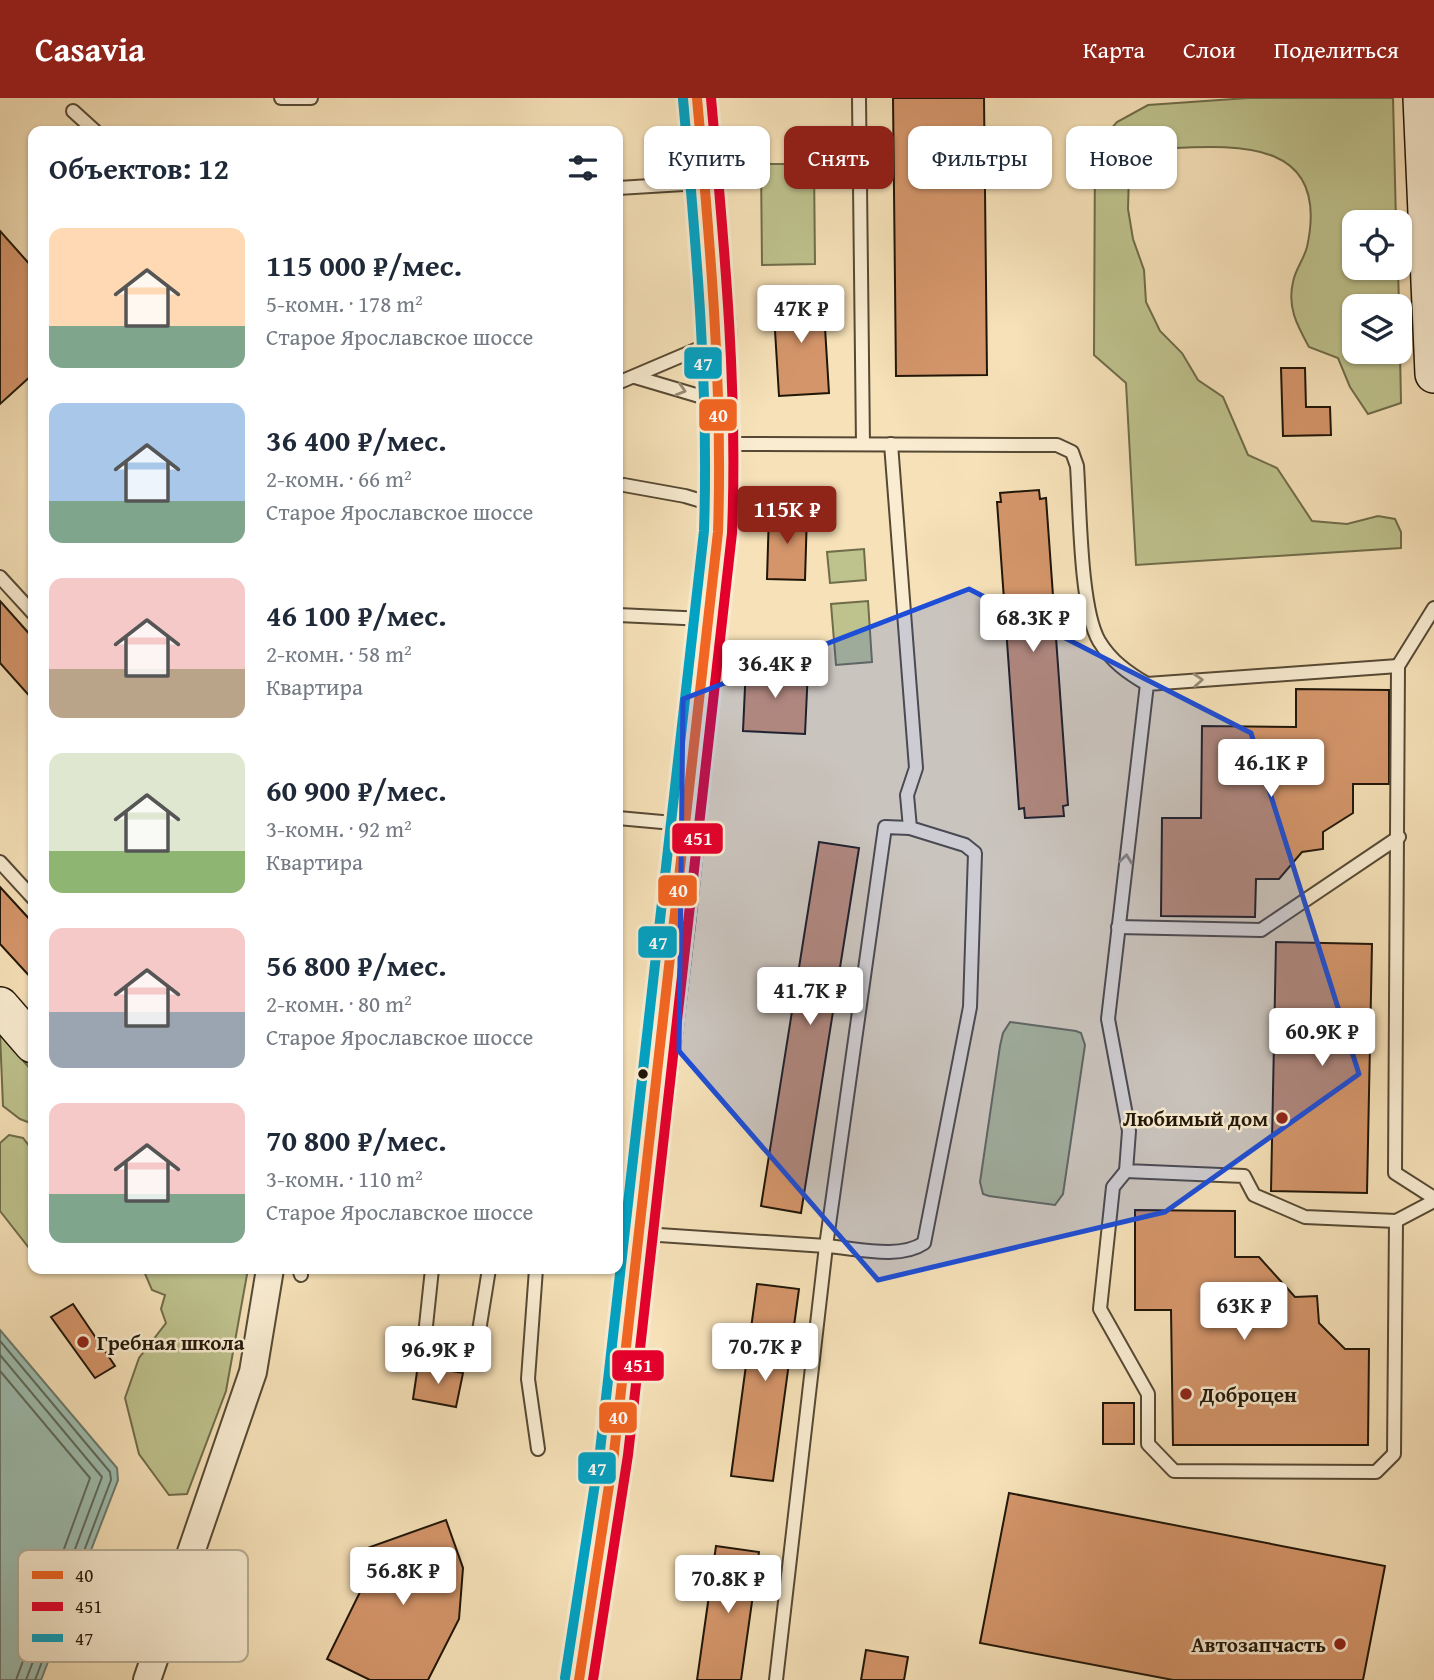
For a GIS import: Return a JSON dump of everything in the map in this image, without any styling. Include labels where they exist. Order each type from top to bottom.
[{"type":"main road","points":[[697,98],[699,126]]},
{"type":"main road","points":[[1422,98],[1434,374]]},
{"type":"main road","points":[[579,1680],[614,1453],[631,1254],[687,824],[710,619],[721,429],[717,327],[705,189]]},
{"type":"main road","points":[[0,1006],[28,1038]]},
{"type":"street","points":[[192,1550],[253,1372],[269,1274]]},
{"type":"street","points":[[147,1680],[153,1662]]},
{"type":"lane","points":[[281,98],[311,98]]},
{"type":"lane","points":[[859,98],[863,444]]},
{"type":"lane","points":[[73,111],[90,126]]},
{"type":"lane","points":[[623,188],[644,186]]},
{"type":"lane","points":[[623,381],[700,348],[717,327]]},
{"type":"lane","points":[[635,377],[706,398],[721,429],[863,444],[1057,445],[1072,452],[1077,466],[1088,619],[1100,643],[1123,670],[1147,684],[1398,666]]},
{"type":"lane","points":[[891,444],[916,768],[907,795],[910,828]]},
{"type":"lane","points":[[624,485],[685,496],[718,507]]},
{"type":"lane","points":[[0,576],[28,607]]},
{"type":"lane","points":[[1126,1171],[1244,1175],[1254,1195],[1306,1217],[1396,1221],[1434,1200],[1395,1173],[1398,666],[1434,608]]},
{"type":"lane","points":[[623,615],[710,619]]},
{"type":"lane","points":[[1147,684],[1108,1019],[1129,1131],[1126,1171],[1113,1187],[1100,1309],[1148,1394],[1148,1444],[1174,1471],[1376,1472],[1394,1454],[1396,1221]]},
{"type":"lane","points":[[623,818],[687,824]]},
{"type":"lane","points":[[631,1254],[827,1247],[914,1250],[924,1243],[970,1007],[975,853],[965,845],[910,828],[885,827],[827,1247],[776,1680]]},
{"type":"lane","points":[[1118,927],[1261,930],[1399,838]]},
{"type":"lane","points":[[0,862],[28,893]]},
{"type":"lane","points":[[431,1274],[423,1354],[474,1362],[488,1274]]},
{"type":"lane","points":[[536,1274],[528,1379],[538,1449]]},
{"type":"highlighted area","points":[[969,589],[1251,733],[1359,1074],[1165,1212],[878,1280],[679,1051],[683,699]]},
{"type":"green space","points":[[1248,98],[1393,98],[1396,210],[1342,210],[1342,280],[1398,280],[1399,294],[1342,294],[1342,364],[1400,364],[1401,403],[1368,414],[1350,387],[1338,358],[1309,347],[1297,323],[1291,291],[1307,247],[1311,210],[1304,183],[1289,165],[1268,154],[1242,149],[1177,148],[1177,126],[1113,126],[1148,105]]},
{"type":"green space","points":[[770,164],[784,164],[784,189],[814,189],[815,264],[762,265],[761,189],[770,189]]},
{"type":"green space","points":[[1095,189],[1129,189],[1128,209],[1133,239],[1144,270],[1146,302],[1160,331],[1182,353],[1198,380],[1223,397],[1248,455],[1277,468],[1312,521],[1347,524],[1378,516],[1395,519],[1401,532],[1401,548],[1136,565],[1126,383],[1094,355]]},
{"type":"green space","points":[[864,549],[866,580],[830,583],[827,552]]},
{"type":"green space","points":[[868,601],[872,662],[836,665],[831,604]]},
{"type":"green space","points":[[1010,1022],[1076,1031],[1081,1033],[1085,1045],[1063,1194],[1055,1205],[989,1196],[983,1194],[980,1182],[1000,1046],[1003,1033]]},
{"type":"green space","points":[[0,1034],[28,1066],[28,1122],[3,1106]]},
{"type":"green space","points":[[9,1135],[23,1138],[28,1144],[28,1247],[0,1211],[0,1143]]},
{"type":"green space","points":[[145,1274],[247,1274],[226,1391],[187,1494],[169,1495],[139,1454],[125,1398],[139,1358],[166,1323],[161,1309],[165,1295],[152,1290]]},
{"type":"water","points":[[0,1330],[117,1468],[118,1480],[91,1550],[18,1550],[18,1662],[48,1662],[41,1680],[0,1680]]},
{"type":"building","points":[[893,98],[984,98],[984,126],[908,126],[908,189],[985,189],[987,375],[896,376]]},
{"type":"building","points":[[0,231],[28,262],[28,379],[0,404]]},
{"type":"building","points":[[823,295],[829,393],[779,396],[773,298]]},
{"type":"building","points":[[1281,368],[1305,368],[1306,407],[1330,407],[1331,435],[1283,436]]},
{"type":"building","points":[[1039,490],[1040,499],[1046,498],[1068,805],[1063,806],[1064,816],[1025,818],[1024,808],[1019,809],[997,502],[1001,502],[1000,493]]},
{"type":"building","points":[[769,512],[807,513],[805,580],[767,579]]},
{"type":"building","points":[[0,601],[28,632],[28,694],[0,663]]},
{"type":"building","points":[[746,665],[808,669],[805,734],[743,731]]},
{"type":"building","points":[[1296,689],[1389,690],[1389,784],[1353,784],[1353,813],[1323,832],[1323,849],[1302,852],[1279,879],[1256,879],[1255,917],[1161,916],[1162,818],[1201,818],[1202,726],[1296,727]]},
{"type":"building","points":[[819,842],[859,848],[801,1213],[761,1206]]},
{"type":"building","points":[[0,887],[28,918],[28,975],[0,944]]},
{"type":"building","points":[[1276,942],[1372,944],[1367,1193],[1271,1191]]},
{"type":"building","points":[[1135,1210],[1235,1211],[1235,1257],[1259,1257],[1295,1297],[1317,1296],[1319,1323],[1345,1349],[1369,1349],[1368,1445],[1173,1445],[1171,1310],[1135,1310]]},
{"type":"building","points":[[757,1284],[799,1289],[773,1481],[731,1476]]},
{"type":"building","name":"Гребная школа","points":[[73,1304],[115,1366],[95,1378],[51,1317]]},
{"type":"building","points":[[418,1365],[463,1373],[456,1407],[413,1399]]},
{"type":"building","points":[[1103,1403],[1134,1403],[1134,1444],[1103,1444]]},
{"type":"building","points":[[1009,1493],[1385,1566],[1363,1680],[1173,1680],[980,1643]]},
{"type":"building","points":[[446,1520],[463,1568],[459,1619],[428,1680],[370,1680],[327,1659],[366,1580],[356,1552]]},
{"type":"building","points":[[716,1546],[759,1552],[741,1680],[697,1680]]},
{"type":"building","points":[[866,1650],[908,1657],[904,1680],[861,1680]]},
{"type":"transit line","name":"40","points":[[579,1680],[614,1453],[718,532],[717,369],[697,98]]},
{"type":"transit line","name":"451","points":[[593,1680],[628,1455],[732,533],[731,369],[711,98]]},
{"type":"transit line","name":"47","points":[[623,1248],[704,531],[703,369],[683,99]]},
{"type":"transit line","name":"47","points":[[565,1678],[600,1451],[620,1274]]},
{"type":"place","name":"Любимый дом","points":[[1282,1118]]},
{"type":"place","name":"Гребная школа","points":[[83,1342]]},
{"type":"place","name":"Доброцен","points":[[1186,1394]]},
{"type":"place","name":"Автозапчасть","points":[[1340,1644]]}]
